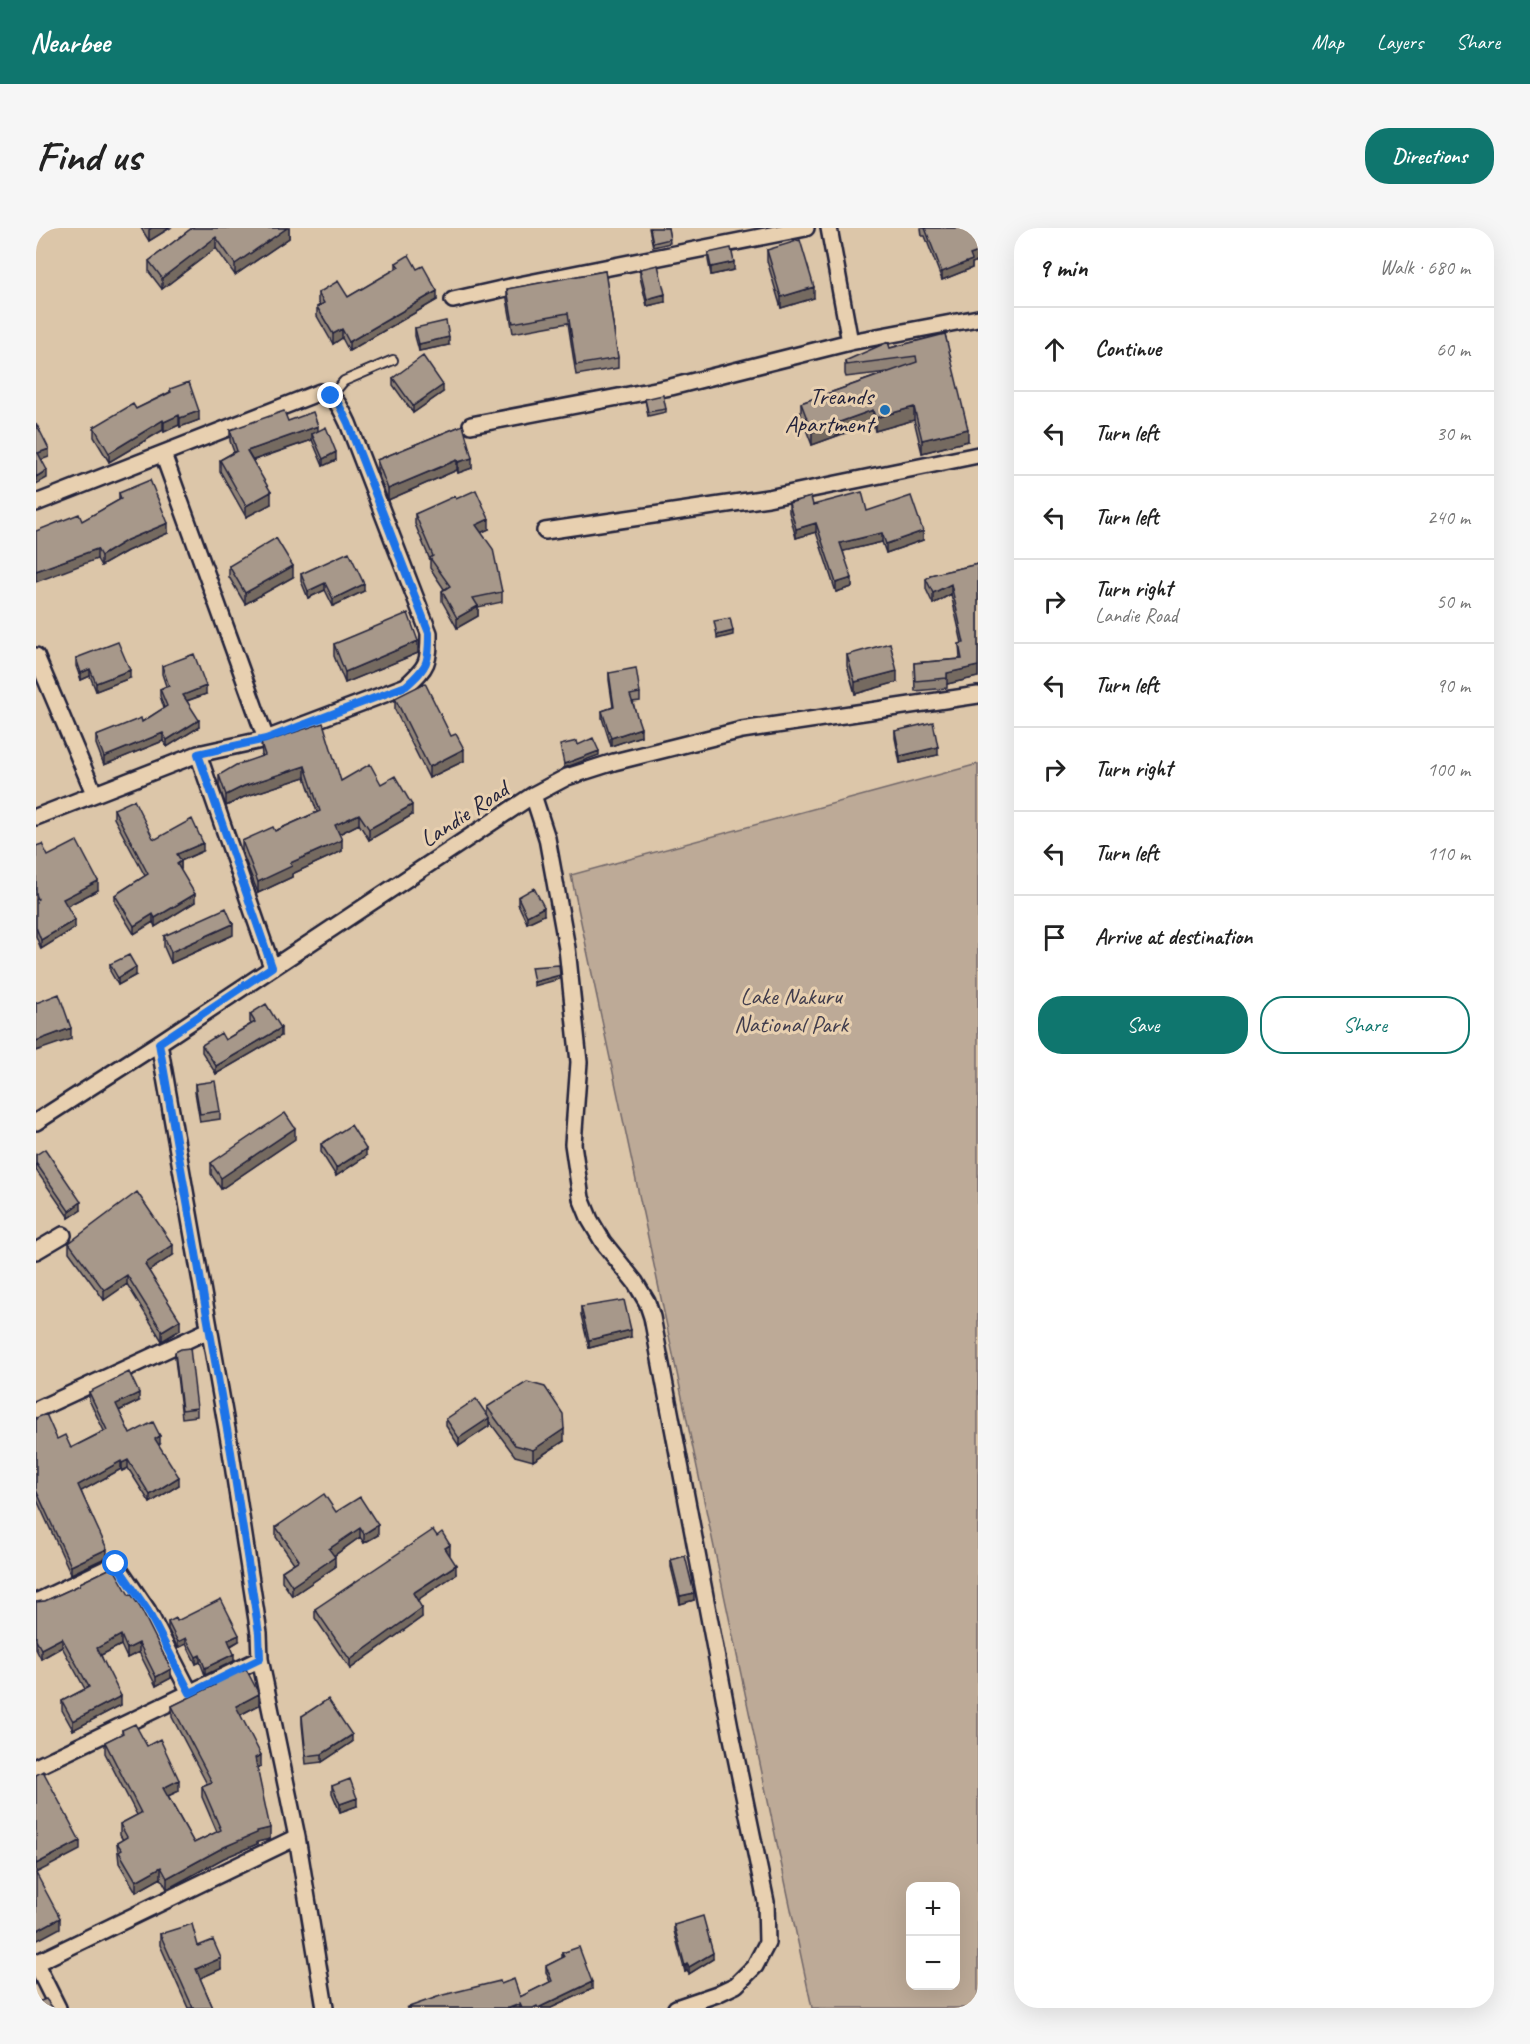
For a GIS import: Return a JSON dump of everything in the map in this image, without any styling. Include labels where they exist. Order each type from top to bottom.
[{"type":"street","points":[[453,300],[806,228]]},
{"type":"street","points":[[829,228],[850,342]]},
{"type":"street","points":[[471,425],[670,387],[850,342],[978,318]]},
{"type":"street","points":[[36,503],[320,392],[331,396],[338,403],[348,423],[429,633],[429,654],[424,669],[406,686],[266,739],[198,754],[36,817]]},
{"type":"street","points":[[163,454],[266,739]]},
{"type":"street","points":[[545,531],[768,498],[978,455]]},
{"type":"street","points":[[36,656],[93,793]]},
{"type":"street","name":"Landie Road","points":[[36,1122],[533,795],[567,777],[614,762],[742,730],[978,695]]},
{"type":"street","points":[[198,754],[272,967]]},
{"type":"street","points":[[533,795],[547,838],[567,948],[579,1062],[573,1144],[581,1198],[603,1242],[635,1282],[647,1302],[652,1317],[729,1727],[766,1902],[767,1943],[755,1966],[736,1985],[676,2008]]},
{"type":"street","points":[[159,1043],[231,1452],[259,1633],[260,1659],[297,1837],[325,2008]]},
{"type":"street","points":[[36,1251],[63,1235]]},
{"type":"street","points":[[36,1410],[209,1330]]},
{"type":"street","points":[[36,1602],[116,1564],[148,1611],[190,1693]]},
{"type":"street","points":[[36,1767],[260,1659]]},
{"type":"street","points":[[58,2008],[36,1964],[297,1837]]},
{"type":"lane","points":[[331,396],[344,381],[393,360]]},
{"type":"green space","name":"Lake Nakuru National Park","points":[[978,764],[978,2008],[812,2008],[571,875]]},
{"type":"building","points":[[192,228],[287,228],[235,264],[216,237],[162,278],[149,261]]},
{"type":"building","points":[[650,228],[668,228],[670,239],[653,243]]},
{"type":"building","points":[[925,228],[978,228],[978,252],[970,255],[972,260],[942,272]]},
{"type":"building","points":[[800,240],[814,287],[781,297],[767,250]]},
{"type":"building","points":[[731,248],[734,262],[711,267],[708,253]]},
{"type":"building","points":[[409,255],[417,269],[423,266],[437,291],[349,342],[342,329],[333,334],[317,307],[324,303],[318,293],[338,281],[348,297],[399,267],[396,263]]},
{"type":"building","points":[[658,265],[665,294],[647,299],[640,269]]},
{"type":"building","points":[[605,271],[618,358],[576,365],[568,313],[513,323],[507,289]]},
{"type":"building","points":[[446,321],[449,337],[419,344],[415,328]]},
{"type":"building","points":[[945,334],[968,429],[922,440],[914,407],[875,418],[873,410],[812,432],[801,403],[917,362],[916,356],[846,365],[845,361],[888,342],[890,348]]},
{"type":"building","points":[[423,356],[443,385],[413,406],[393,378]]},
{"type":"building","points":[[189,382],[199,411],[180,418],[179,415],[164,422],[163,420],[109,453],[94,427],[133,404],[136,409],[171,392],[170,389]]},
{"type":"building","points":[[663,395],[666,409],[648,412],[645,399]]},
{"type":"building","points":[[284,411],[288,421],[313,412],[318,426],[247,451],[271,492],[246,506],[220,460],[237,451],[230,430]]},
{"type":"building","points":[[36,423],[49,449],[38,453],[47,470],[36,477]]},
{"type":"building","points":[[463,425],[472,458],[458,462],[457,460],[388,489],[377,460]]},
{"type":"building","points":[[326,427],[336,452],[323,459],[312,434]]},
{"type":"building","points":[[150,480],[168,523],[127,540],[101,556],[97,549],[36,571],[36,531],[79,514],[82,521],[121,499],[119,493]]},
{"type":"building","points":[[476,490],[489,519],[476,525],[493,549],[502,592],[473,598],[478,606],[457,618],[442,591],[450,586],[430,558],[433,556],[415,514],[455,496],[456,499]]},
{"type":"building","points":[[862,492],[867,511],[911,496],[923,531],[886,544],[882,533],[840,543],[852,578],[836,583],[816,523],[796,529],[789,503],[811,497],[813,505]]},
{"type":"building","points":[[276,538],[293,566],[245,593],[229,566]]},
{"type":"building","points":[[349,552],[364,584],[333,599],[325,583],[308,591],[301,574]]},
{"type":"building","points":[[978,564],[978,666],[947,673],[947,678],[915,681],[914,663],[962,659],[959,644],[964,643],[951,584],[933,593],[926,579],[930,575]]},
{"type":"building","points":[[408,613],[418,641],[345,672],[334,644]]},
{"type":"building","points":[[730,618],[733,631],[717,635],[714,621]]},
{"type":"building","points":[[118,642],[130,670],[96,683],[90,669],[81,673],[76,658]]},
{"type":"building","points":[[890,643],[897,671],[855,682],[847,655]]},
{"type":"building","points":[[194,654],[206,686],[183,695],[199,720],[167,740],[163,733],[104,757],[96,736],[141,718],[142,722],[167,706],[160,689],[169,686],[162,666]]},
{"type":"building","points":[[636,668],[640,693],[630,695],[641,728],[611,738],[602,711],[614,707],[609,673]]},
{"type":"building","points":[[425,683],[451,736],[456,734],[464,749],[429,767],[395,698]]},
{"type":"building","points":[[933,722],[938,747],[900,756],[895,731]]},
{"type":"building","points":[[323,723],[341,781],[370,764],[381,784],[395,776],[412,805],[369,829],[359,814],[335,825],[342,840],[290,863],[292,866],[258,882],[242,841],[273,827],[275,831],[320,811],[305,766],[244,786],[226,795],[219,775],[236,765],[265,755],[261,743]]},
{"type":"building","points":[[593,738],[599,751],[564,764],[560,745],[577,741],[578,745]]},
{"type":"building","points":[[134,800],[153,838],[156,839],[192,819],[203,843],[177,854],[181,861],[177,864],[195,894],[155,918],[153,914],[134,926],[115,895],[148,874],[114,809]]},
{"type":"building","points":[[77,841],[98,881],[63,899],[75,920],[41,940],[36,927],[36,900],[38,899],[36,894],[36,846],[42,844],[48,856]]},
{"type":"building","points":[[534,888],[544,907],[527,916],[518,897]]},
{"type":"building","points":[[226,908],[233,924],[171,952],[164,936]]},
{"type":"building","points":[[129,955],[136,967],[118,978],[110,964]]},
{"type":"building","points":[[559,965],[560,975],[534,982],[531,967]]},
{"type":"building","points":[[59,994],[71,1028],[36,1041],[36,1003]]},
{"type":"building","points":[[266,1004],[281,1028],[216,1066],[202,1045],[221,1033],[225,1040],[255,1022],[250,1014]]},
{"type":"building","points":[[215,1081],[220,1111],[200,1114],[195,1084]]},
{"type":"building","points":[[285,1113],[295,1128],[221,1178],[211,1163]]},
{"type":"building","points":[[351,1125],[366,1149],[336,1168],[321,1144]]},
{"type":"building","points":[[45,1149],[81,1202],[69,1211],[36,1163],[36,1155]]},
{"type":"building","points":[[137,1192],[173,1245],[145,1265],[180,1320],[162,1331],[127,1275],[104,1290],[69,1243]]},
{"type":"building","points":[[624,1300],[631,1330],[589,1340],[581,1307]]},
{"type":"building","points":[[190,1348],[197,1408],[182,1410],[175,1352]]},
{"type":"building","points":[[129,1372],[139,1393],[116,1404],[130,1434],[153,1422],[160,1436],[155,1439],[179,1477],[150,1495],[128,1460],[122,1463],[121,1461],[78,1485],[107,1549],[71,1566],[36,1490],[36,1418],[46,1414],[57,1439],[65,1435],[71,1448],[107,1430],[89,1392]]},
{"type":"building","points":[[527,1382],[545,1387],[563,1414],[564,1429],[533,1450],[515,1445],[487,1407]]},
{"type":"building","points":[[476,1399],[489,1418],[459,1438],[446,1419]]},
{"type":"building","points":[[324,1494],[336,1512],[360,1497],[378,1525],[364,1534],[360,1528],[329,1549],[335,1557],[292,1586],[282,1571],[299,1560],[276,1527]]},
{"type":"building","points":[[433,1530],[437,1536],[442,1532],[450,1545],[445,1548],[456,1565],[413,1593],[422,1608],[350,1660],[315,1609]]},
{"type":"building","points":[[685,1556],[694,1593],[680,1596],[671,1560]]},
{"type":"building","points":[[113,1567],[129,1595],[131,1594],[140,1607],[171,1669],[156,1677],[139,1643],[127,1649],[121,1635],[97,1648],[121,1696],[73,1721],[62,1701],[89,1687],[62,1638],[41,1649],[36,1640],[36,1602],[45,1601]]},
{"type":"building","points":[[221,1599],[239,1635],[228,1640],[234,1654],[205,1668],[200,1655],[196,1657],[186,1638],[178,1642],[168,1622],[176,1618],[177,1621]]},
{"type":"building","points":[[242,1668],[243,1671],[246,1669],[259,1694],[236,1706],[261,1755],[255,1758],[270,1828],[257,1831],[224,1847],[167,1878],[161,1867],[136,1881],[119,1852],[122,1850],[117,1843],[127,1837],[120,1824],[141,1813],[105,1742],[135,1724],[147,1746],[160,1739],[179,1780],[163,1788],[194,1843],[221,1830],[202,1786],[212,1782],[172,1706],[215,1685],[213,1682]]},
{"type":"building","points":[[328,1699],[352,1735],[322,1754],[306,1756],[302,1716]]},
{"type":"building","points":[[43,1771],[80,1841],[36,1864],[36,1775]]},
{"type":"building","points":[[350,1779],[357,1798],[340,1804],[332,1786]]},
{"type":"building","points":[[36,1873],[60,1918],[36,1931]]},
{"type":"building","points":[[703,1916],[713,1953],[689,1967],[687,1964],[685,1966],[674,1925]]},
{"type":"building","points":[[192,1924],[198,1946],[213,1940],[221,1958],[196,1969],[213,2008],[193,2008],[160,1934]]},
{"type":"building","points":[[579,1947],[592,1982],[538,2008],[537,2006],[522,2008],[520,2004],[509,2008],[406,2008],[443,1995],[500,1981],[501,1984],[514,1979],[520,1997],[552,1981],[546,1966],[564,1957],[562,1953]]},
{"type":"building","points":[[46,1999],[53,2008],[36,2008],[36,2000],[38,2002]]},
{"type":"place","name":"Treands Apartment","points":[[885,410]]},
{"type":"route","points":[[116,1564],[148,1611],[190,1693],[260,1659],[259,1633],[231,1452],[159,1043],[272,967],[198,754],[266,739],[406,686],[424,669],[429,654],[429,633],[348,423],[338,403],[331,396]]}]
